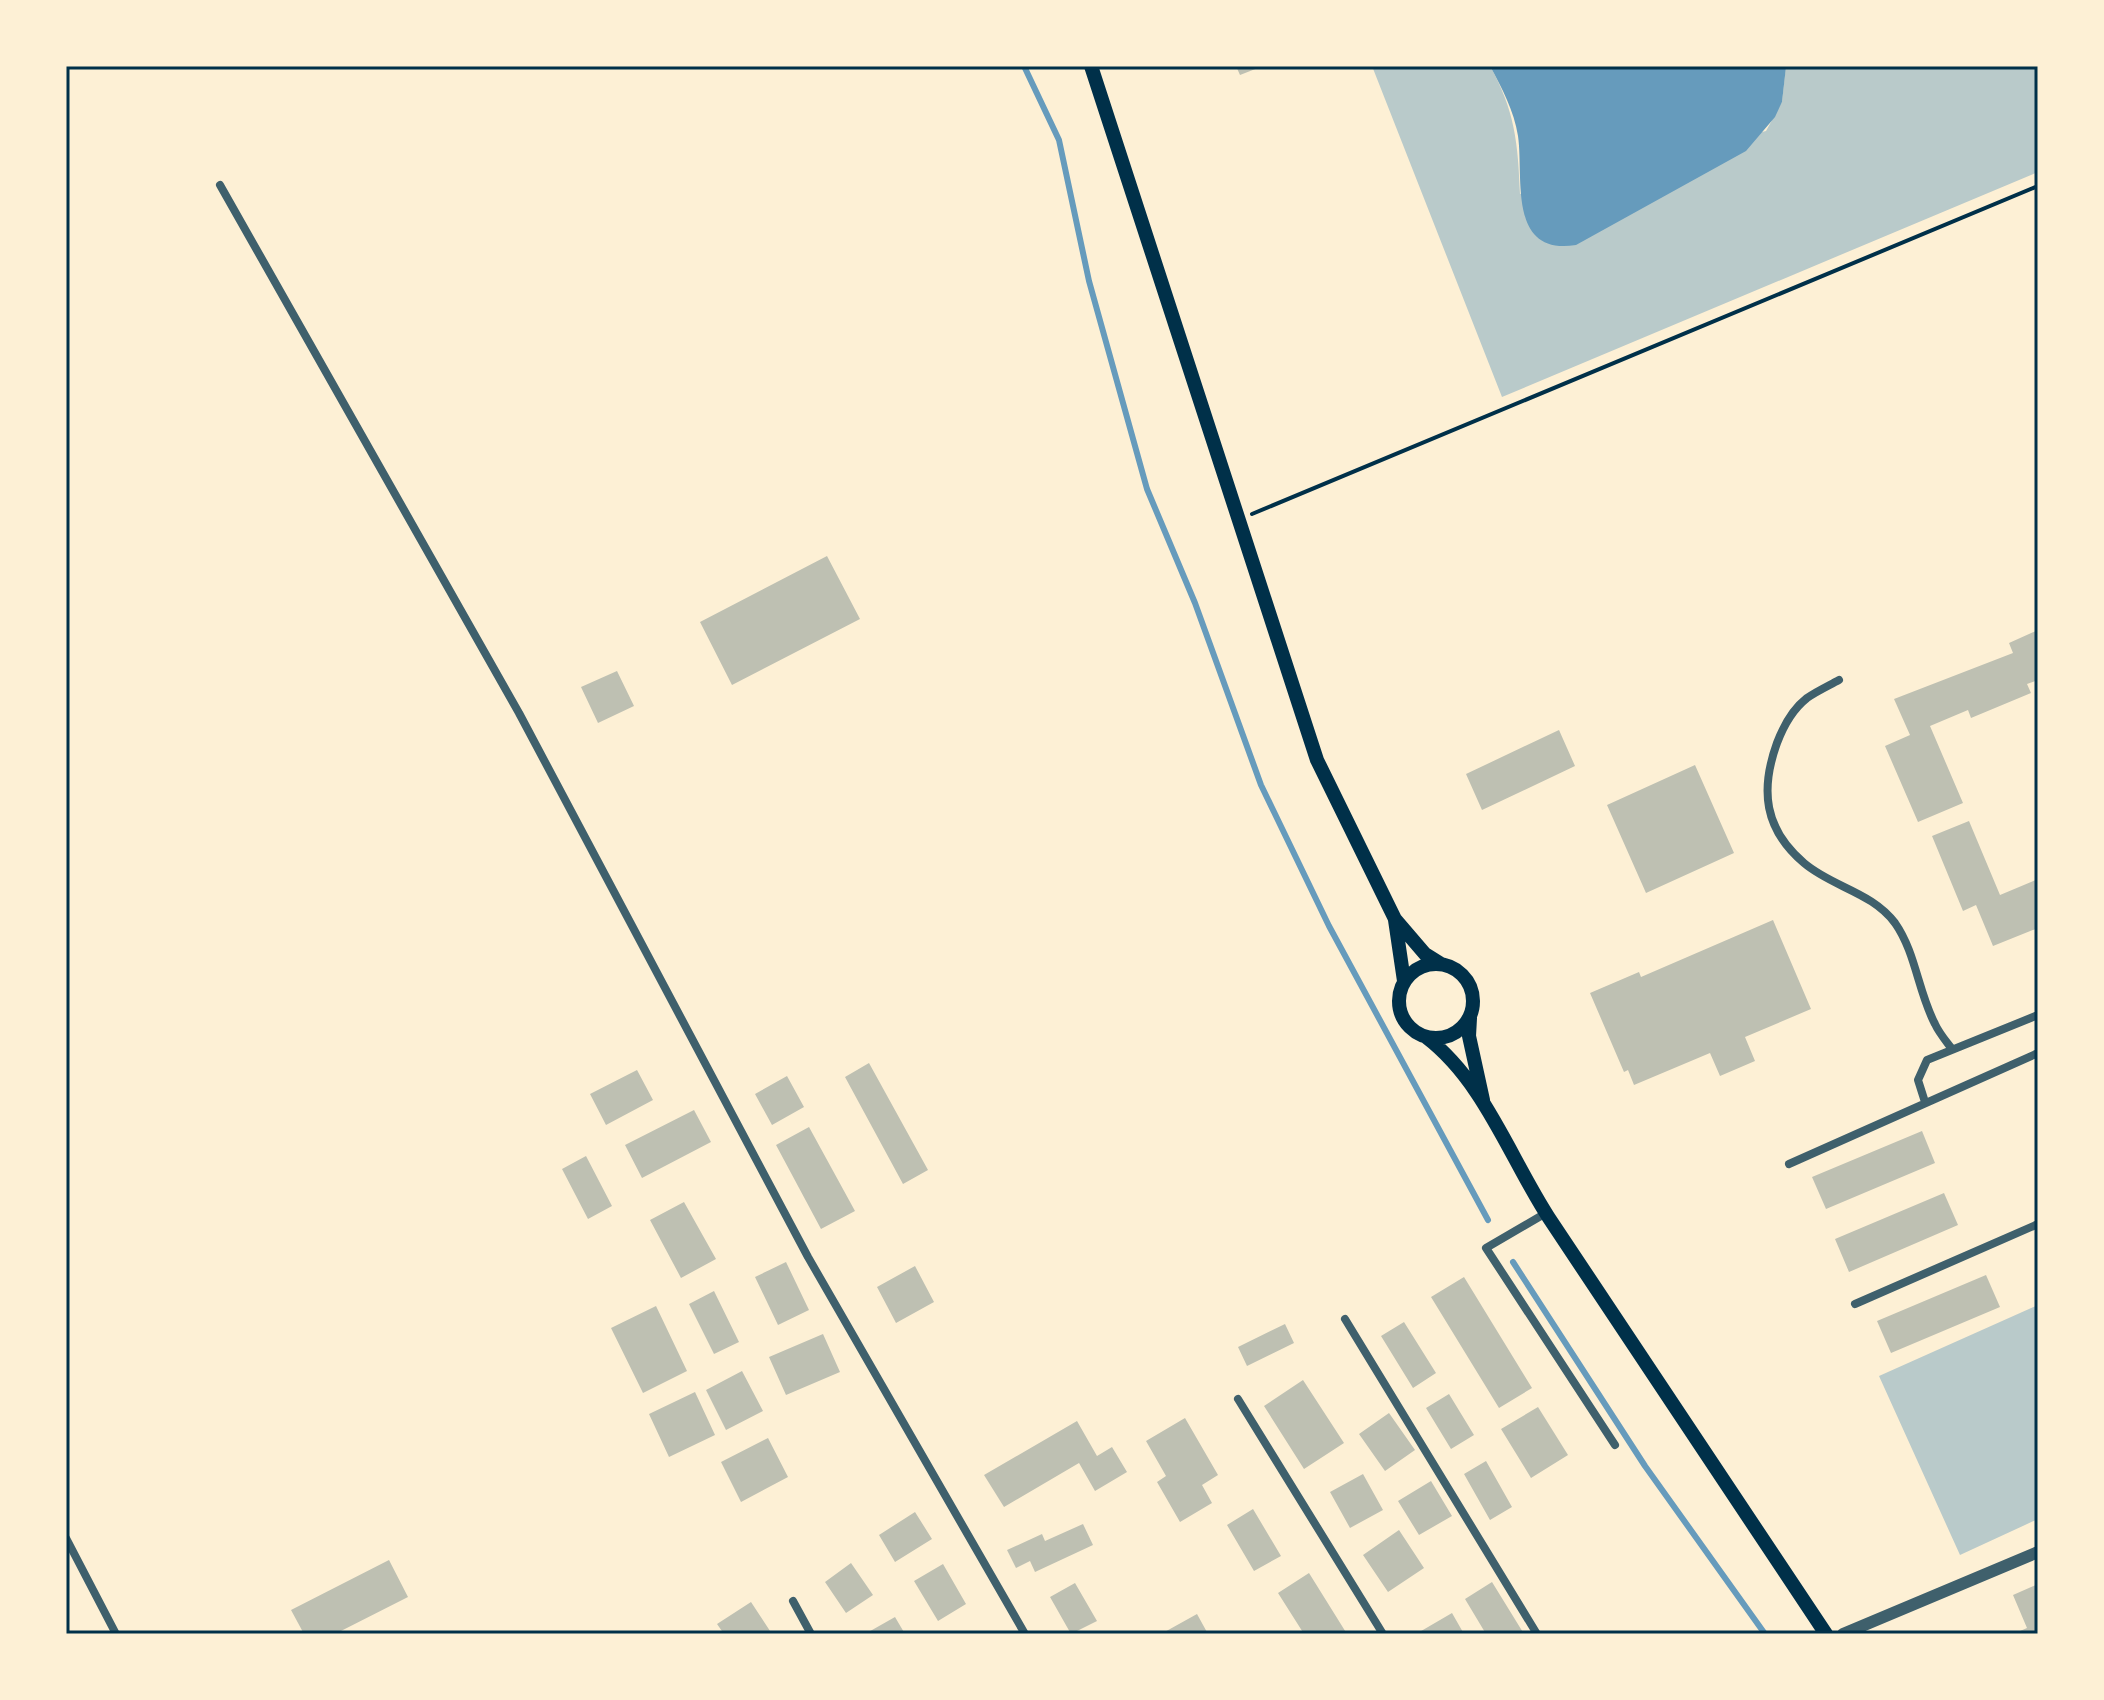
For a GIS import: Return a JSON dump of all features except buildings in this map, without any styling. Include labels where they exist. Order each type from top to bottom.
[{"type":"main road","points":[[1091,66],[1317,760],[1395,919],[1425,954],[1452,968],[1469,983],[1472,994],[1469,1036],[1485,1108]]},
{"type":"main road","points":[[1395,919],[1404,981],[1398,1000],[1409,1028],[1445,1052],[1485,1108],[1546,1213],[1826,1634]]},
{"type":"main road","points":[[1404,981],[1419,968],[1441,964]]},
{"type":"main road","points":[[1426,1037],[1436,1039],[1455,1034],[1470,1017]]},
{"type":"street","points":[[220,185],[519,713],[808,1257],[1025,1634]]},
{"type":"street","points":[[1839,680],[1805,699],[1784,725],[1767,772],[1767,806],[1783,841],[1804,863],[1836,885],[1866,896],[1894,922],[1910,954],[1934,1024],[1952,1049]]},
{"type":"street","points":[[1925,1102],[1918,1080],[1927,1060],[2038,1015]]},
{"type":"street","points":[[1789,1164],[2038,1053]]},
{"type":"street","points":[[1546,1213],[1486,1248],[1615,1445]]},
{"type":"street","points":[[1855,1304],[2038,1224]]},
{"type":"street","points":[[1345,1319],[1537,1634]]},
{"type":"street","points":[[1238,1399],[1383,1634]]},
{"type":"street","points":[[66,1538],[116,1634]]},
{"type":"street","points":[[1843,1634],[2038,1552]]},
{"type":"street","points":[[793,1601],[811,1634]]},
{"type":"path","points":[[1238,519],[1666,338],[2038,186]]},
{"type":"shaded area","points":[[1372,66],[1490,66],[1505,98],[1514,128],[1520,194],[1766,131],[1782,102],[1786,66],[2038,66],[2038,172],[1502,397]]},
{"type":"shaded area","points":[[2038,1305],[2038,1519],[1960,1555],[1879,1376]]},
{"type":"water","points":[[1490,66],[1786,67],[1782,102],[1775,117],[1746,151],[1576,245],[1554,245],[1539,238],[1529,226],[1523,210],[1516,127]]},
{"type":"waterway","points":[[1024,66],[1059,140],[1089,281],[1147,489],[1195,603],[1261,785],[1329,926],[1488,1220]]},
{"type":"waterway","points":[[1513,1262],[1645,1466],[1765,1634]]}]
